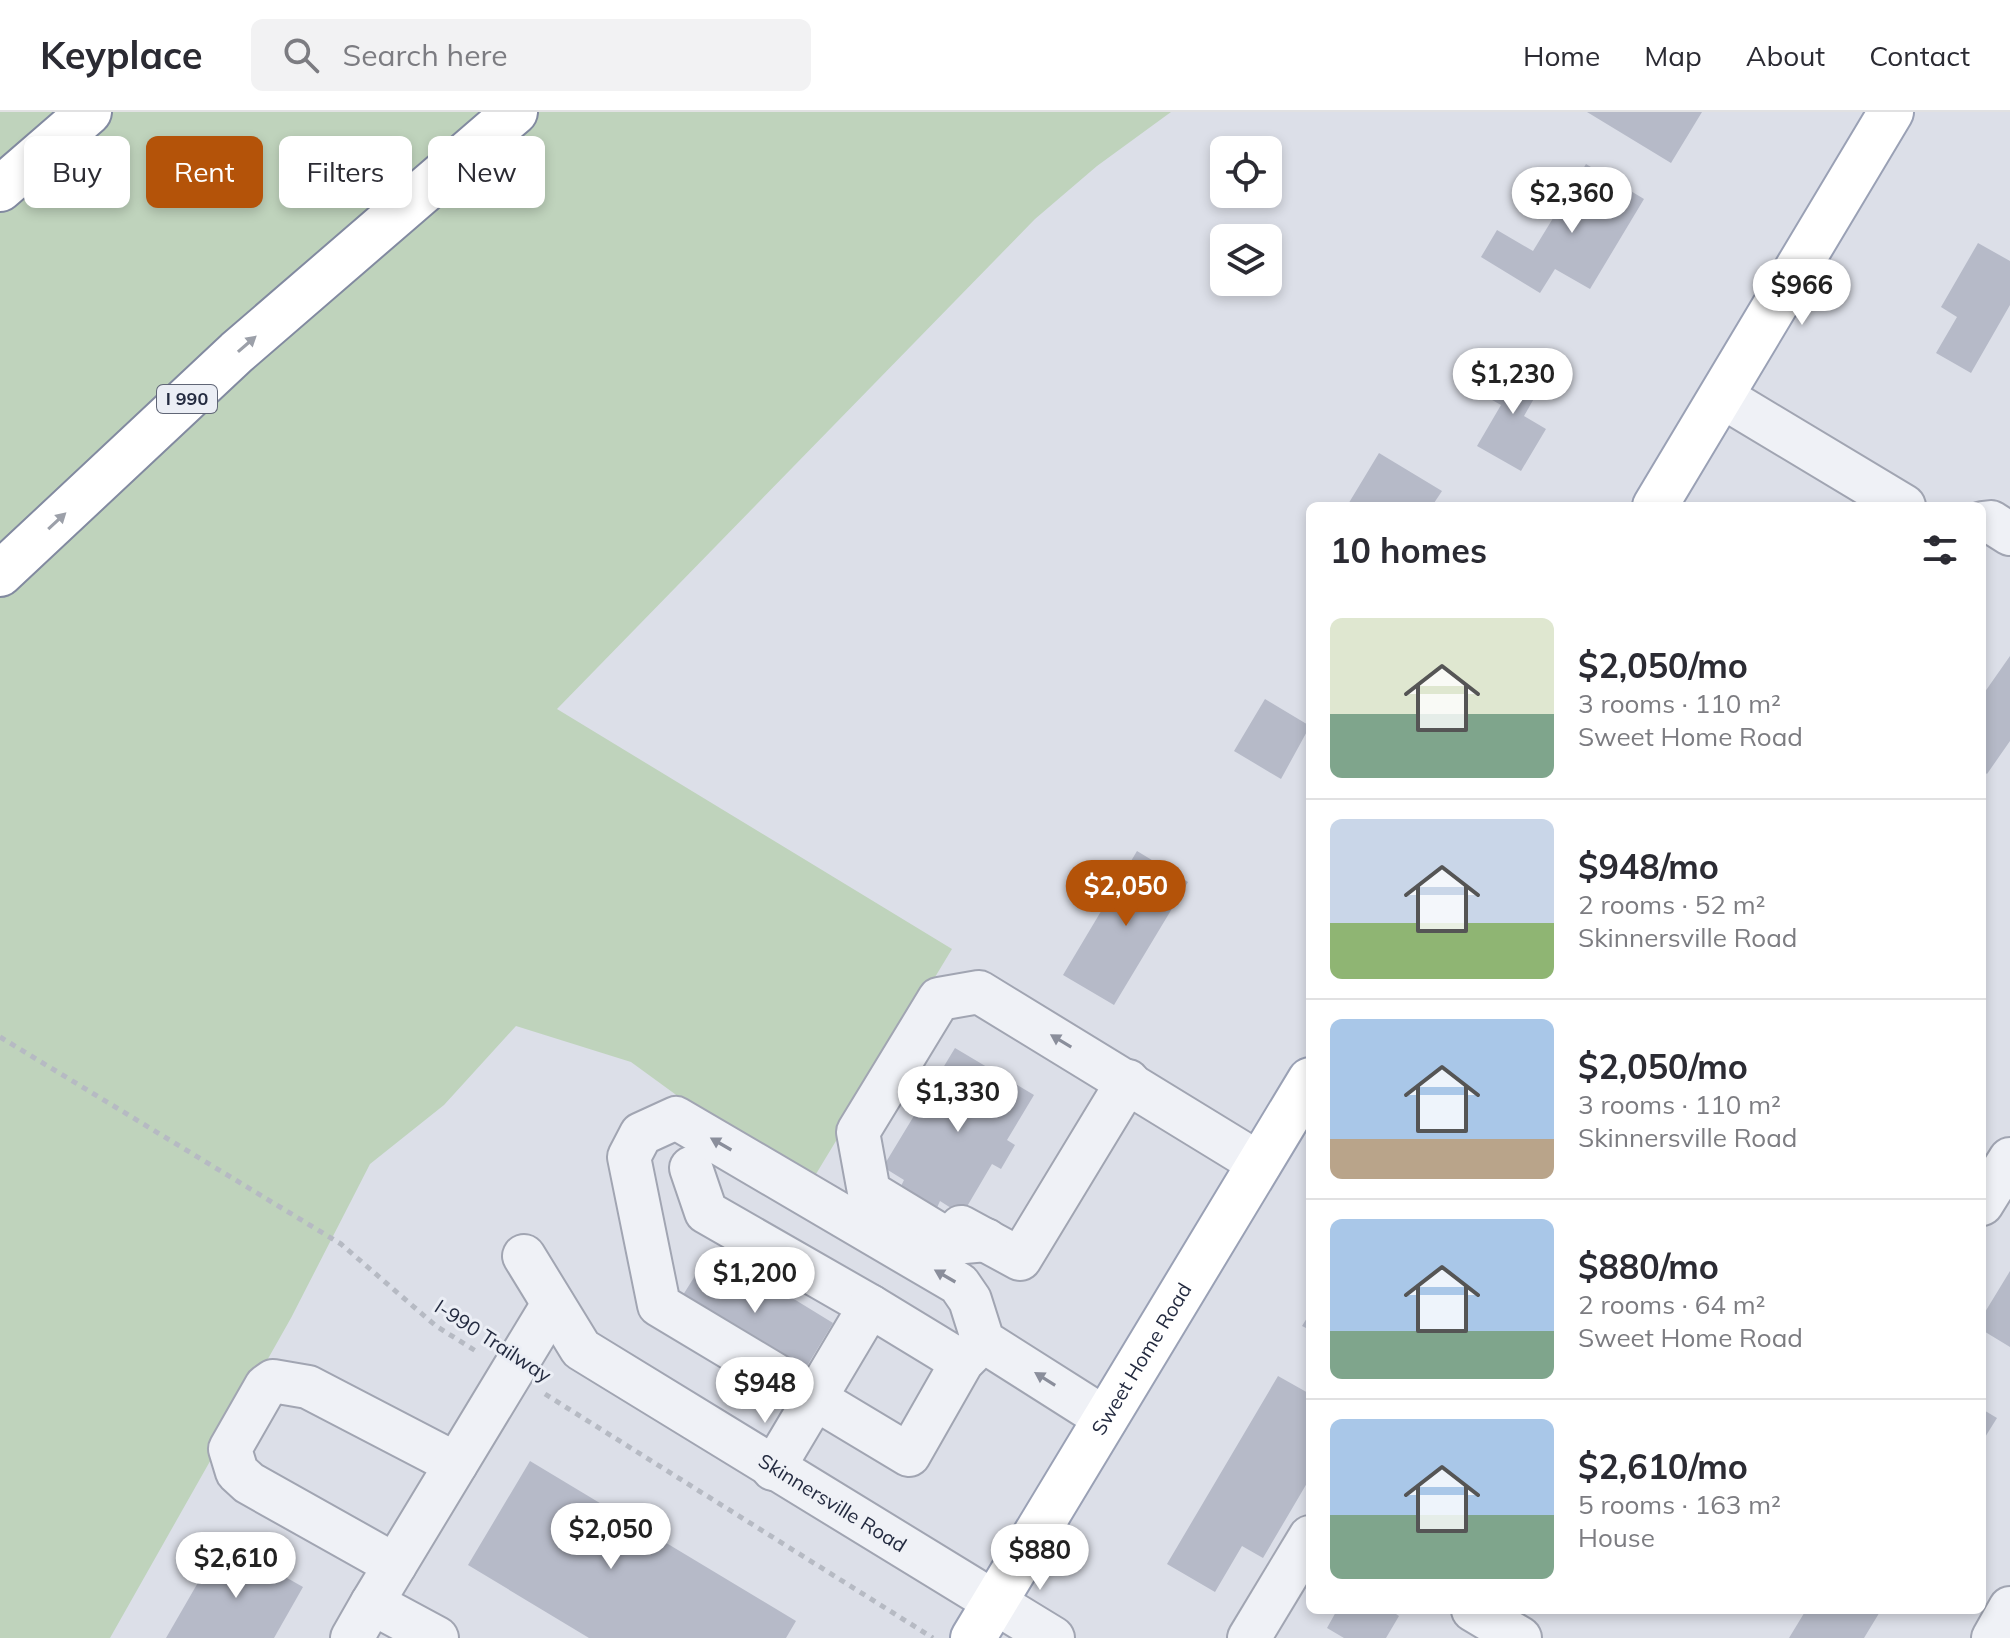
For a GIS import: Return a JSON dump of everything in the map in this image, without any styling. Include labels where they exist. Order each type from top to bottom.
[{"type":"main road","points":[[0,189],[89,112]]},
{"type":"main road","name":"I 990","points":[[0,574],[237,352],[515,112]]},
{"type":"main road","points":[[1657,502],[1891,112]]},
{"type":"main road","name":"Sweet Home Road","points":[[984,1621],[1306,1087]]},
{"type":"street","points":[[1721,396],[1897,502]]},
{"type":"street","points":[[1986,523],[1991,522],[2010,534]]},
{"type":"street","points":[[986,1240],[953,1243],[869,1192],[858,1132],[939,999],[979,992],[1260,1164]]},
{"type":"street","points":[[935,1212],[1020,1259],[1128,1081]]},
{"type":"street","points":[[676,1118],[959,1284],[970,1300],[972,1351],[909,1455],[801,1393],[659,1305],[629,1157],[641,1134],[676,1118]]},
{"type":"street","points":[[1986,1198],[2010,1159]]},
{"type":"street","points":[[864,1163],[899,1190]]},
{"type":"street","points":[[691,1168],[706,1212],[870,1306],[972,1351],[1106,1419]]},
{"type":"street","name":"Skinnersville Road","points":[[524,1256],[581,1349],[773,1469],[984,1621],[1053,1638]]},
{"type":"street","points":[[437,1638],[362,1620],[553,1304]]},
{"type":"street","points":[[773,1469],[801,1393],[870,1306]]},
{"type":"street","points":[[395,1565],[249,1483],[237,1472],[230,1449],[266,1386],[273,1381],[308,1387],[456,1464]]},
{"type":"street","points":[[1249,1638],[1306,1544]]},
{"type":"street","points":[[1993,1638],[2010,1608]]},
{"type":"street","points":[[1480,1614],[1520,1638]]},
{"type":"path","name":"I-990 Trailway","points":[[0,1037],[341,1244],[436,1326],[933,1638]]},
{"type":"green space","points":[[0,112],[1171,112],[1097,166],[1035,219],[557,709],[952,949],[816,1174],[690,1105],[631,1062],[516,1026],[444,1105],[370,1164],[291,1318],[110,1638],[0,1638]]},
{"type":"building","points":[[1587,112],[1702,112],[1671,163]]},
{"type":"building","points":[[1586,164],[1644,199],[1590,289],[1555,269],[1540,293],[1481,257],[1497,230],[1533,251]]},
{"type":"building","points":[[1978,243],[2010,261],[2010,305],[1971,373],[1936,353],[1957,317],[1941,307]]},
{"type":"building","points":[[1506,359],[1544,381],[1524,416],[1546,429],[1521,471],[1477,446],[1501,405],[1485,396]]},
{"type":"building","points":[[1379,453],[1442,491],[1435,502],[1349,502]]},
{"type":"building","points":[[2010,656],[2010,741],[1987,774],[1986,773],[1986,690]]},
{"type":"building","points":[[1265,699],[1306,724],[1306,733],[1281,779],[1234,751]]},
{"type":"building","points":[[1137,851],[1188,882],[1114,1005],[1063,975]]},
{"type":"building","points":[[955,1048],[1034,1095],[1007,1140],[1015,1145],[1001,1169],[992,1164],[962,1215],[940,1201],[935,1212],[899,1190],[904,1180],[883,1167]]},
{"type":"building","points":[[712,1249],[833,1323],[798,1381],[676,1306]]},
{"type":"building","points":[[2010,1271],[2010,1347],[1986,1332],[1986,1310]]},
{"type":"building","points":[[1278,1376],[1306,1392],[1306,1485],[1263,1558],[1242,1546],[1215,1592],[1167,1564]]},
{"type":"building","points":[[1986,1411],[1997,1418],[1986,1436]]},
{"type":"building","points":[[530,1461],[796,1621],[786,1638],[589,1638],[468,1565]]},
{"type":"building","points":[[222,1541],[303,1587],[274,1638],[166,1638]]},
{"type":"building","points":[[1335,1614],[1399,1616],[1386,1638],[1344,1638],[1327,1628]]},
{"type":"building","points":[[1804,1614],[1879,1614],[1864,1638],[1789,1638]]}]
